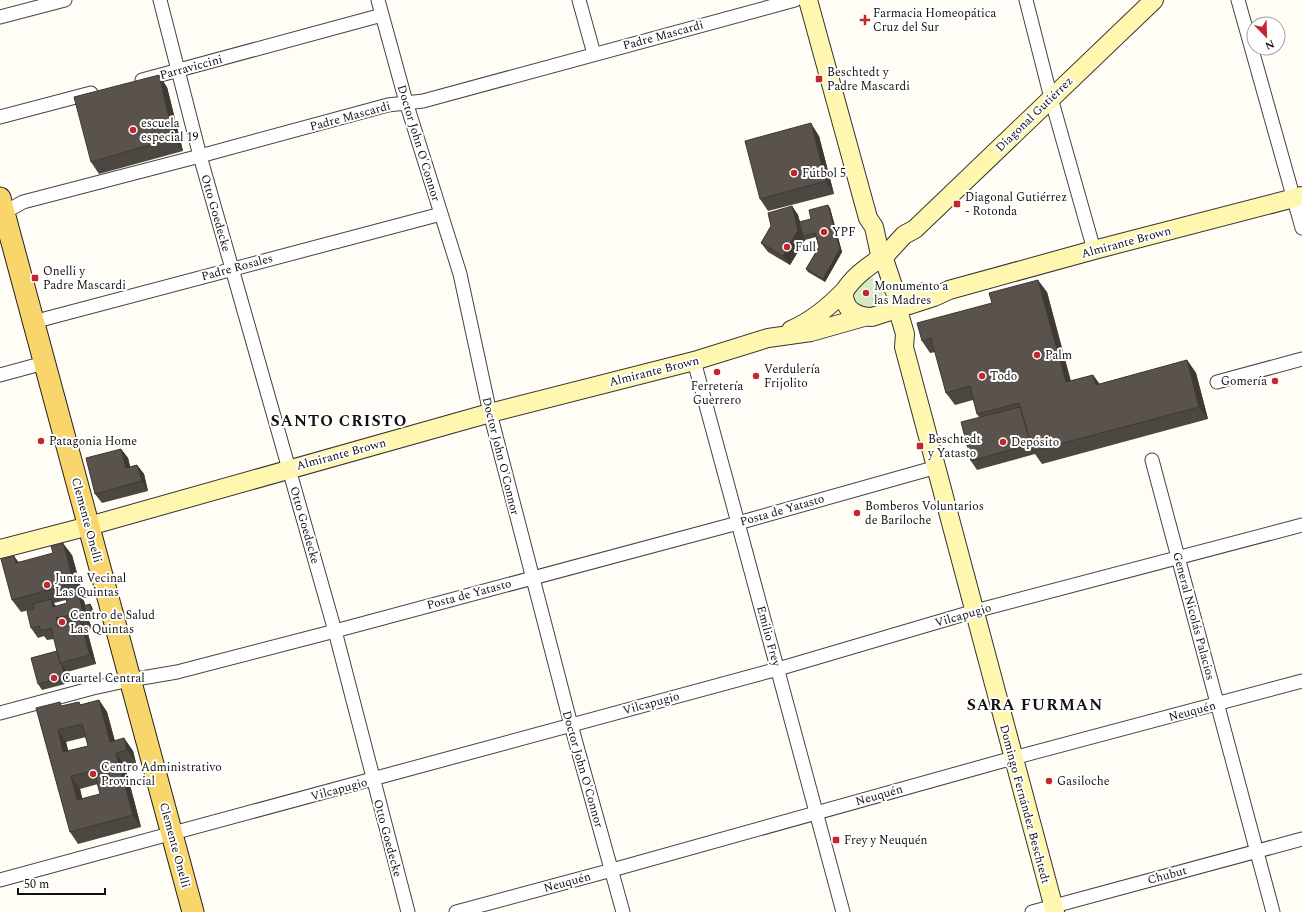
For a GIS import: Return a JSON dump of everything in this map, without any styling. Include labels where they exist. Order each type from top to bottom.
[{"type":"main road","points":[[808,0],[868,218],[874,227],[883,261],[862,271]]},
{"type":"main road","name":"Diagonal Gutiérrez","points":[[883,261],[890,258],[908,240],[915,229],[1154,0]]},
{"type":"main road","name":"Almirante Brown","points":[[0,549],[89,526],[289,468],[490,413],[694,361],[776,337],[811,332],[871,316],[934,297],[950,290],[1094,250],[1298,197]]},
{"type":"main road","name":"Clemente Onelli","points":[[1,208],[89,526],[193,912]]},
{"type":"main road","points":[[862,271],[871,250],[867,230],[868,218]]},
{"type":"main road","name":"Domingo Fernández Beschtedt","points":[[883,261],[899,308],[905,334],[904,347],[975,611],[1012,758],[1054,909]]},
{"type":"main road","name":"Almirante Brown","points":[[776,337],[811,319],[833,301],[862,271]]},
{"type":"main road","name":"Domingo Fernández Beschtedt","points":[[846,288],[844,292],[846,306],[855,314],[885,319],[892,325],[896,337],[904,347]]},
{"type":"main road","name":"Almirante Brown","points":[[894,290],[906,296],[932,289],[950,290]]},
{"type":"street","points":[[0,17],[65,0]]},
{"type":"street","name":"Otto Goedecke","points":[[160,0],[200,156],[335,631],[408,912]]},
{"type":"street","name":"Doctor John O'Connor","points":[[378,0],[406,102],[460,274],[490,413],[571,725],[623,912]]},
{"type":"street","points":[[579,0],[594,54]]},
{"type":"street","name":"Padre Mascardi","points":[[1,208],[388,105],[423,100],[795,0]]},
{"type":"street","points":[[1026,0],[1051,98],[1094,250]]},
{"type":"street","points":[[1238,0],[1298,197],[1302,228]]},
{"type":"street","name":"Parraviccini","points":[[127,84],[382,15]]},
{"type":"street","points":[[0,117],[104,90]]},
{"type":"street","name":"Padre Rosales","points":[[33,322],[441,214]]},
{"type":"street","points":[[1217,382],[1302,359]]},
{"type":"street","name":"Emilio Frey","points":[[694,361],[843,912]]},
{"type":"street","points":[[0,375],[44,363]]},
{"type":"street","name":"General Nicolás Palacios","points":[[1152,460],[1273,912]]},
{"type":"street","name":"Posta de Yatasto","points":[[0,713],[93,688],[177,672],[335,631],[738,523],[937,467]]},
{"type":"street","name":"Vilcapugio","points":[[0,880],[778,669],[975,611],[1178,559],[1302,525]]},
{"type":"street","name":"Neuquén","points":[[456,912],[1012,758],[1302,681]]},
{"type":"street","name":"Chubut","points":[[1032,912],[1054,909],[1302,838]]},
{"type":"green space","points":[[869,277],[880,283],[884,292],[880,302],[871,310],[853,304],[851,289]]},
{"type":"building","name":"escuela especial 19","points":[[159,75],[174,138],[91,162],[74,97]]},
{"type":"building","name":"Fútbol 5","points":[[811,123],[826,181],[760,199],[745,141]]},
{"type":"building","points":[[828,205],[840,249],[823,279],[806,269],[819,247],[815,233],[803,236],[799,222],[811,219],[809,210]]},
{"type":"building","points":[[792,206],[798,230],[783,256],[761,243],[771,226],[768,213]]},
{"type":"building","points":[[1038,280],[1066,382],[1093,375],[1096,385],[1187,360],[1199,407],[1033,451],[1019,403],[977,414],[970,386],[946,393],[931,338],[922,341],[917,323],[992,303],[989,293]]},
{"type":"building","name":"Depósito","points":[[1020,407],[1031,444],[971,461],[961,422]]},
{"type":"building","points":[[121,449],[126,468],[137,465],[142,481],[95,494],[86,458]]},
{"type":"building","points":[[63,543],[74,583],[12,600],[1,559],[14,556],[16,563],[53,553],[51,546]]},
{"type":"building","points":[[78,592],[85,619],[80,620],[90,655],[60,663],[51,628],[41,631],[39,626],[31,628],[27,611],[34,609],[33,604],[51,599],[53,607],[67,603],[65,596]],"holes":[[[70,615],[72,622],[58,626],[56,618]]]},
{"type":"building","points":[[90,604],[93,616],[87,617],[84,606]]},
{"type":"building","name":"Cuartel Central","points":[[57,651],[65,677],[38,684],[31,658]]},
{"type":"building","name":"Centro Administrativo Provincial","points":[[99,700],[110,742],[124,738],[127,750],[116,753],[133,815],[70,832],[36,708],[60,702],[61,706],[79,702],[80,705]],"holes":[[[82,724],[88,746],[63,752],[58,730]],[[94,771],[100,794],[77,800],[71,776]]]},
{"type":"place","name":"Farmacia Homeopática Cruz del Sur","points":[[865,20]]},
{"type":"place","name":"Beschtedt y Padre Mascardi","points":[[819,79]]},
{"type":"place","name":"escuela especial 19","points":[[133,130]]},
{"type":"place","name":"Fútbol 5","points":[[794,173]]},
{"type":"place","name":"Diagonal Gutiérrez - Rotonda","points":[[957,204]]},
{"type":"place","name":"YPF","points":[[824,232]]},
{"type":"place","name":"Full","points":[[787,247]]},
{"type":"place","name":"Onelli y Padre Mascardi","points":[[35,278]]},
{"type":"place","name":"Monumento a las Madres","points":[[866,293]]},
{"type":"place","name":"Palm","points":[[1037,355]]},
{"type":"place","name":"Ferretería Guerrero","points":[[717,372]]},
{"type":"place","name":"Verdulería Frijolito","points":[[756,376]]},
{"type":"place","name":"Todo","points":[[982,376]]},
{"type":"place","name":"Gomería","points":[[1275,381]]},
{"type":"place","name":"Patagonia Home","points":[[41,441]]},
{"type":"place","name":"Depósito","points":[[1003,442]]},
{"type":"place","name":"Beschtedt y Yatasto","points":[[920,446]]},
{"type":"place","name":"Bomberos Voluntarios de Bariloche","points":[[857,513]]},
{"type":"place","name":"Junta Vecinal Las Quintas","points":[[47,585]]},
{"type":"place","name":"Centro de Salud Las Quintas","points":[[62,622]]},
{"type":"place","name":"Cuartel Central","points":[[54,678]]},
{"type":"place","name":"Centro Administrativo Provincial","points":[[93,774]]},
{"type":"place","name":"Gasiloche","points":[[1049,781]]},
{"type":"place","name":"Frey y Neuquén","points":[[836,840]]},
{"type":"district","name":"SANTO CRISTO","points":[[339,420]]},
{"type":"district","name":"SARA FURMAN","points":[[1035,704]]}]
